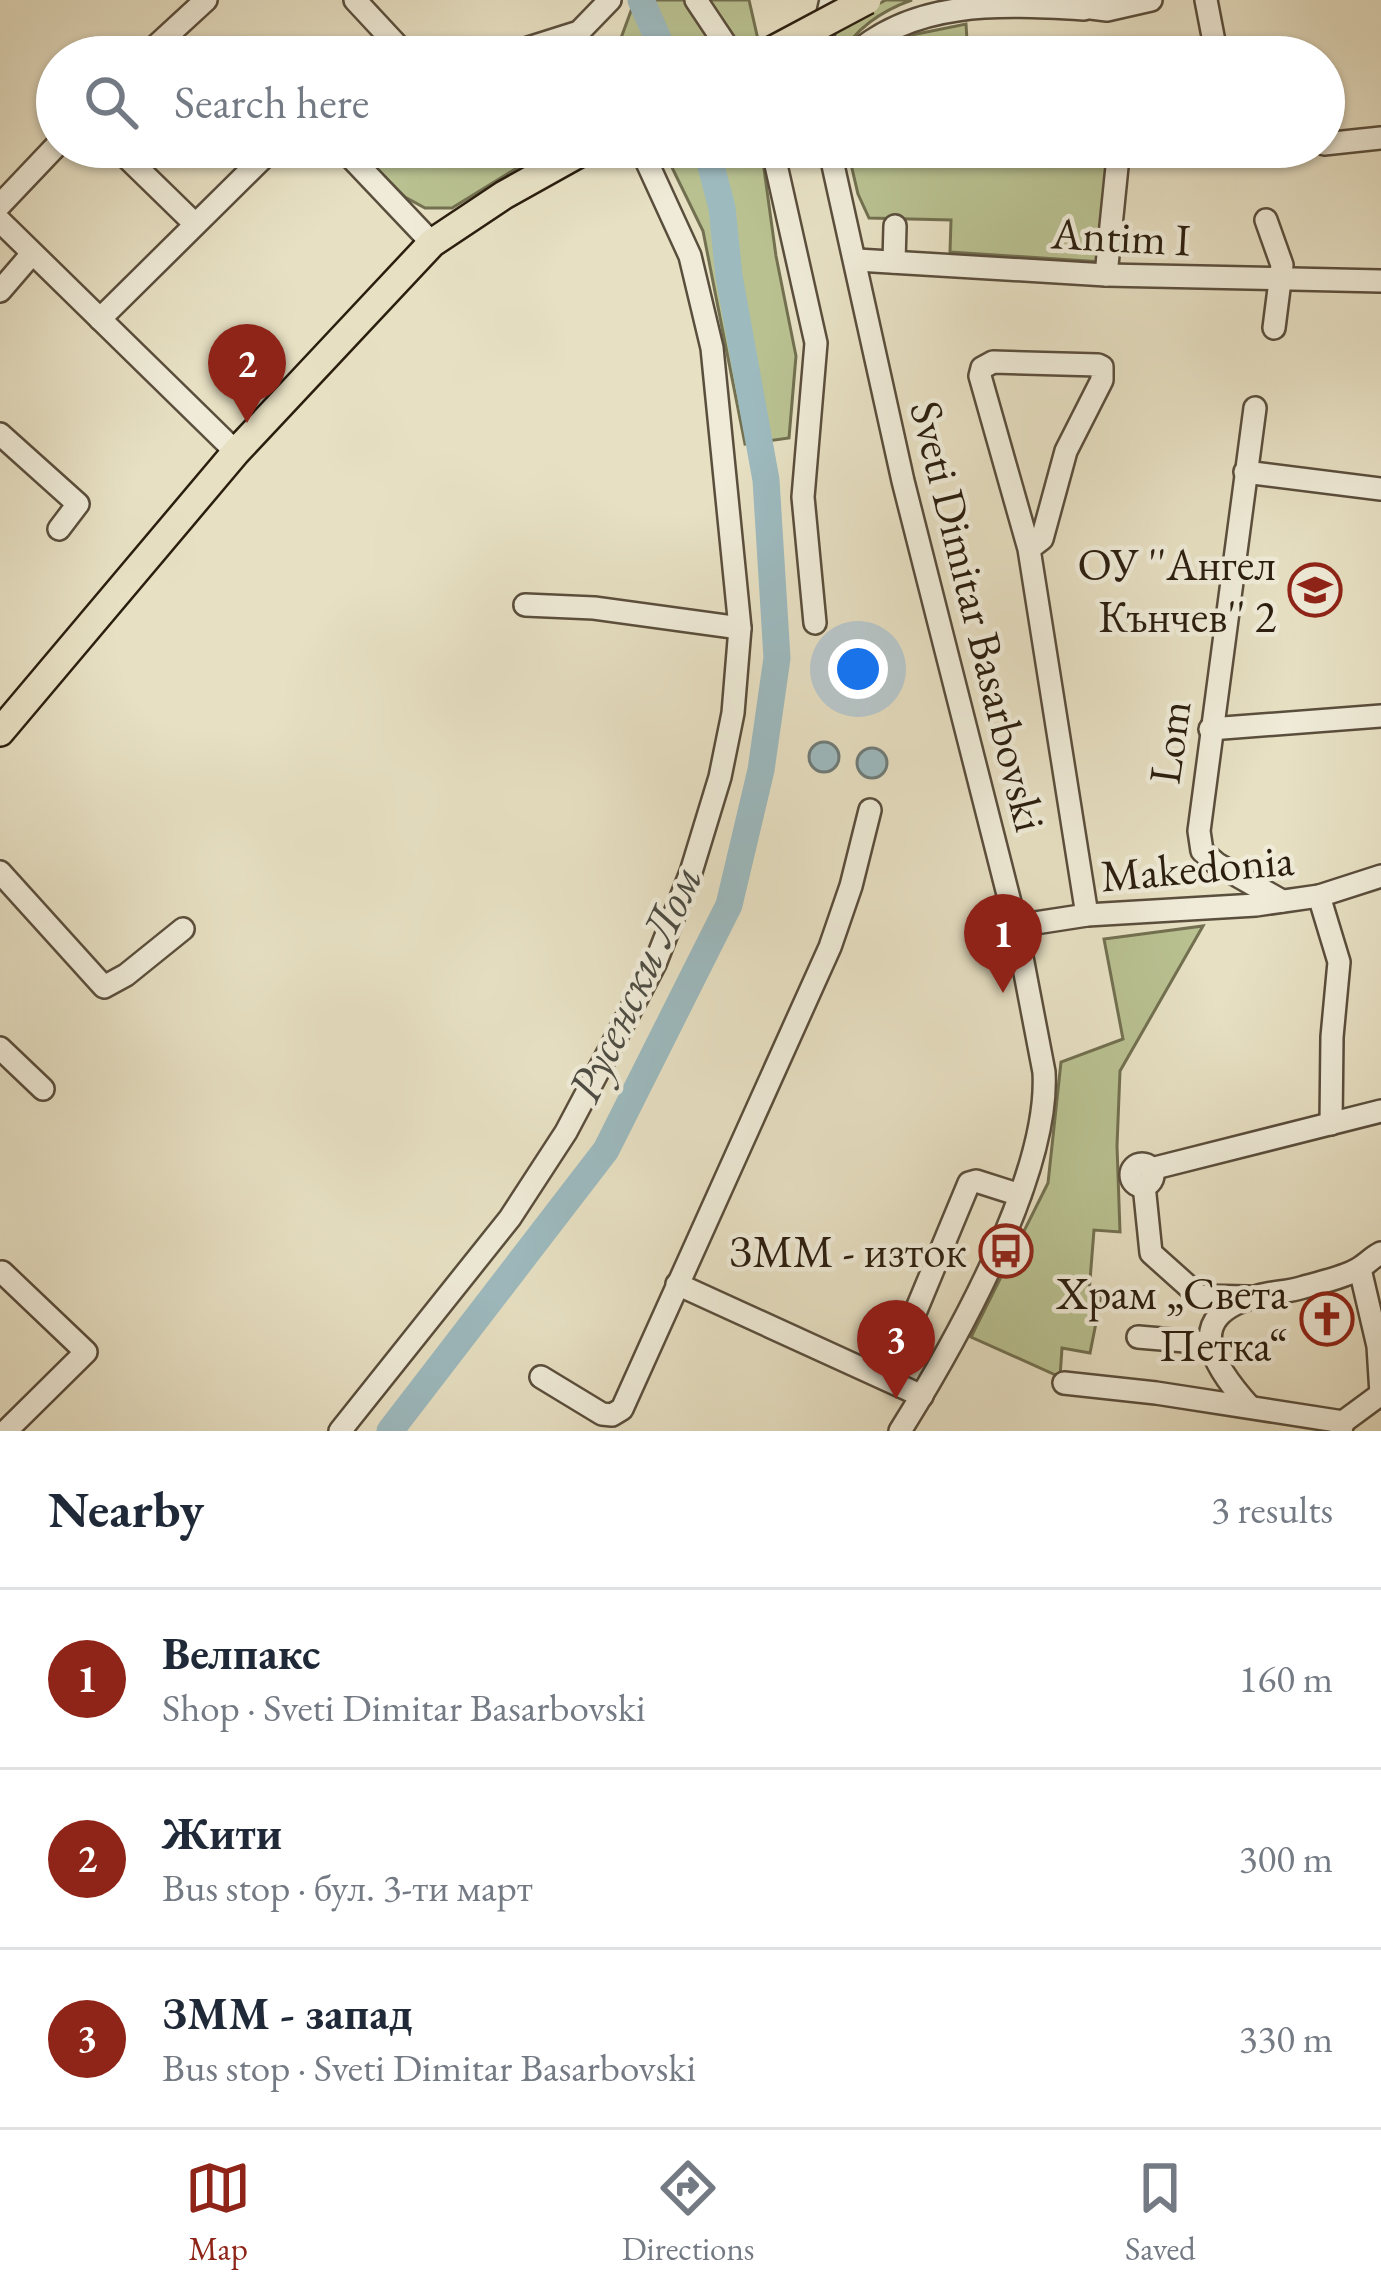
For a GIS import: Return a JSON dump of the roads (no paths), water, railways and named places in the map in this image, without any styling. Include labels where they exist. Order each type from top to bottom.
[{"type":"main road","points":[[799,36],[867,0]]},
{"type":"main road","points":[[0,732],[236,452],[432,243],[553,168]]},
{"type":"street","points":[[166,36],[206,0]]},
{"type":"street","points":[[355,0],[388,36]]},
{"type":"street","points":[[696,0],[719,35]]},
{"type":"street","points":[[823,36],[831,0]]},
{"type":"street","points":[[1058,0],[1084,9]]},
{"type":"street","points":[[870,36],[914,8],[957,1],[1084,9],[1126,8],[1151,0]]},
{"type":"street","points":[[1206,0],[1213,36]]},
{"type":"street","points":[[570,36],[608,4]]},
{"type":"street","points":[[1345,142],[1381,138]]},
{"type":"street","points":[[0,205],[36,167]]},
{"type":"street","points":[[138,168],[195,224]]},
{"type":"street","points":[[100,319],[252,168]]},
{"type":"street","points":[[368,168],[432,243]]},
{"type":"street","points":[[340,1431],[510,1218],[566,1132],[655,964],[691,872],[720,777],[733,712],[740,628],[706,313],[690,256],[650,168]]},
{"type":"street","points":[[777,168],[817,343],[803,497],[815,623]]},
{"type":"street","name":"Sveti Dimitar Basarbovski","points":[[834,168],[903,482],[1016,926],[1046,1096],[1038,1142],[1020,1196],[922,1396],[900,1431]]},
{"type":"street","points":[[1106,275],[1117,168]]},
{"type":"street","points":[[1266,220],[1282,265],[1274,328]]},
{"type":"street","points":[[0,221],[236,452]]},
{"type":"street","points":[[894,262],[895,226]]},
{"type":"street","points":[[0,291],[31,255]]},
{"type":"street","name":"Antim I","points":[[857,260],[1106,275],[1381,281]]},
{"type":"street","points":[[1029,549],[1042,539],[1066,451],[1102,380],[1098,365],[993,362],[982,368],[981,386],[1029,549],[1087,915]]},
{"type":"street","name":"Lom","points":[[1255,408],[1199,814],[1202,850],[1217,864],[1282,901]]},
{"type":"street","points":[[0,434],[77,504],[58,530]]},
{"type":"street","points":[[1245,472],[1381,489]]},
{"type":"street","points":[[525,605],[594,608],[740,628]]},
{"type":"street","points":[[1210,729],[1381,716]]},
{"type":"street","points":[[541,1377],[602,1414],[622,1409],[830,947],[869,810]]},
{"type":"street","points":[[0,872],[104,987],[126,976],[183,929]]},
{"type":"street","name":"Makedonia","points":[[1016,926],[1087,915],[1319,896],[1381,876]]},
{"type":"street","points":[[1319,896],[1339,962],[1331,1124]]},
{"type":"street","points":[[0,1048],[43,1088]]},
{"type":"street","points":[[1381,1111],[1148,1177],[1151,1253],[1199,1296],[1254,1297],[1299,1289],[1360,1269],[1381,1253]]},
{"type":"street","points":[[910,1325],[968,1183],[976,1181],[1020,1196]]},
{"type":"street","points":[[1064,1383],[1250,1407],[1342,1427],[1381,1397],[1378,1346],[1360,1269]]},
{"type":"street","points":[[2,1272],[86,1352],[6,1431]]},
{"type":"street","points":[[676,1283],[922,1396]]},
{"type":"street","points":[[1250,1407],[1226,1381],[1209,1343],[1214,1320],[1224,1310],[1254,1297]]},
{"type":"street","points":[[1138,1337],[1209,1343]]},
{"type":"water","points":[[824,742],[839,757],[824,772],[809,757]]},
{"type":"water","points":[[872,748],[887,763],[872,778],[857,763]]},
{"type":"waterway","name":"Русенски Лом","points":[[641,0],[657,36]]},
{"type":"waterway","name":"Русенски Лом","points":[[390,1431],[606,1150],[729,905],[761,770],[777,658],[766,480],[712,168]]},
{"type":"place","name":"Жити","points":[[247,423]]},
{"type":"place","name":"ОУ ''Ангел Кънчев'' 2","points":[[1315,590]]},
{"type":"place","name":"Велпакс","points":[[1003,993]]},
{"type":"place","name":"ЗММ - изток","points":[[1006,1251]]},
{"type":"place","name":"Храм „Света Петка“","points":[[1327,1319]]},
{"type":"place","name":"ЗММ - запад","points":[[896,1399]]}]
